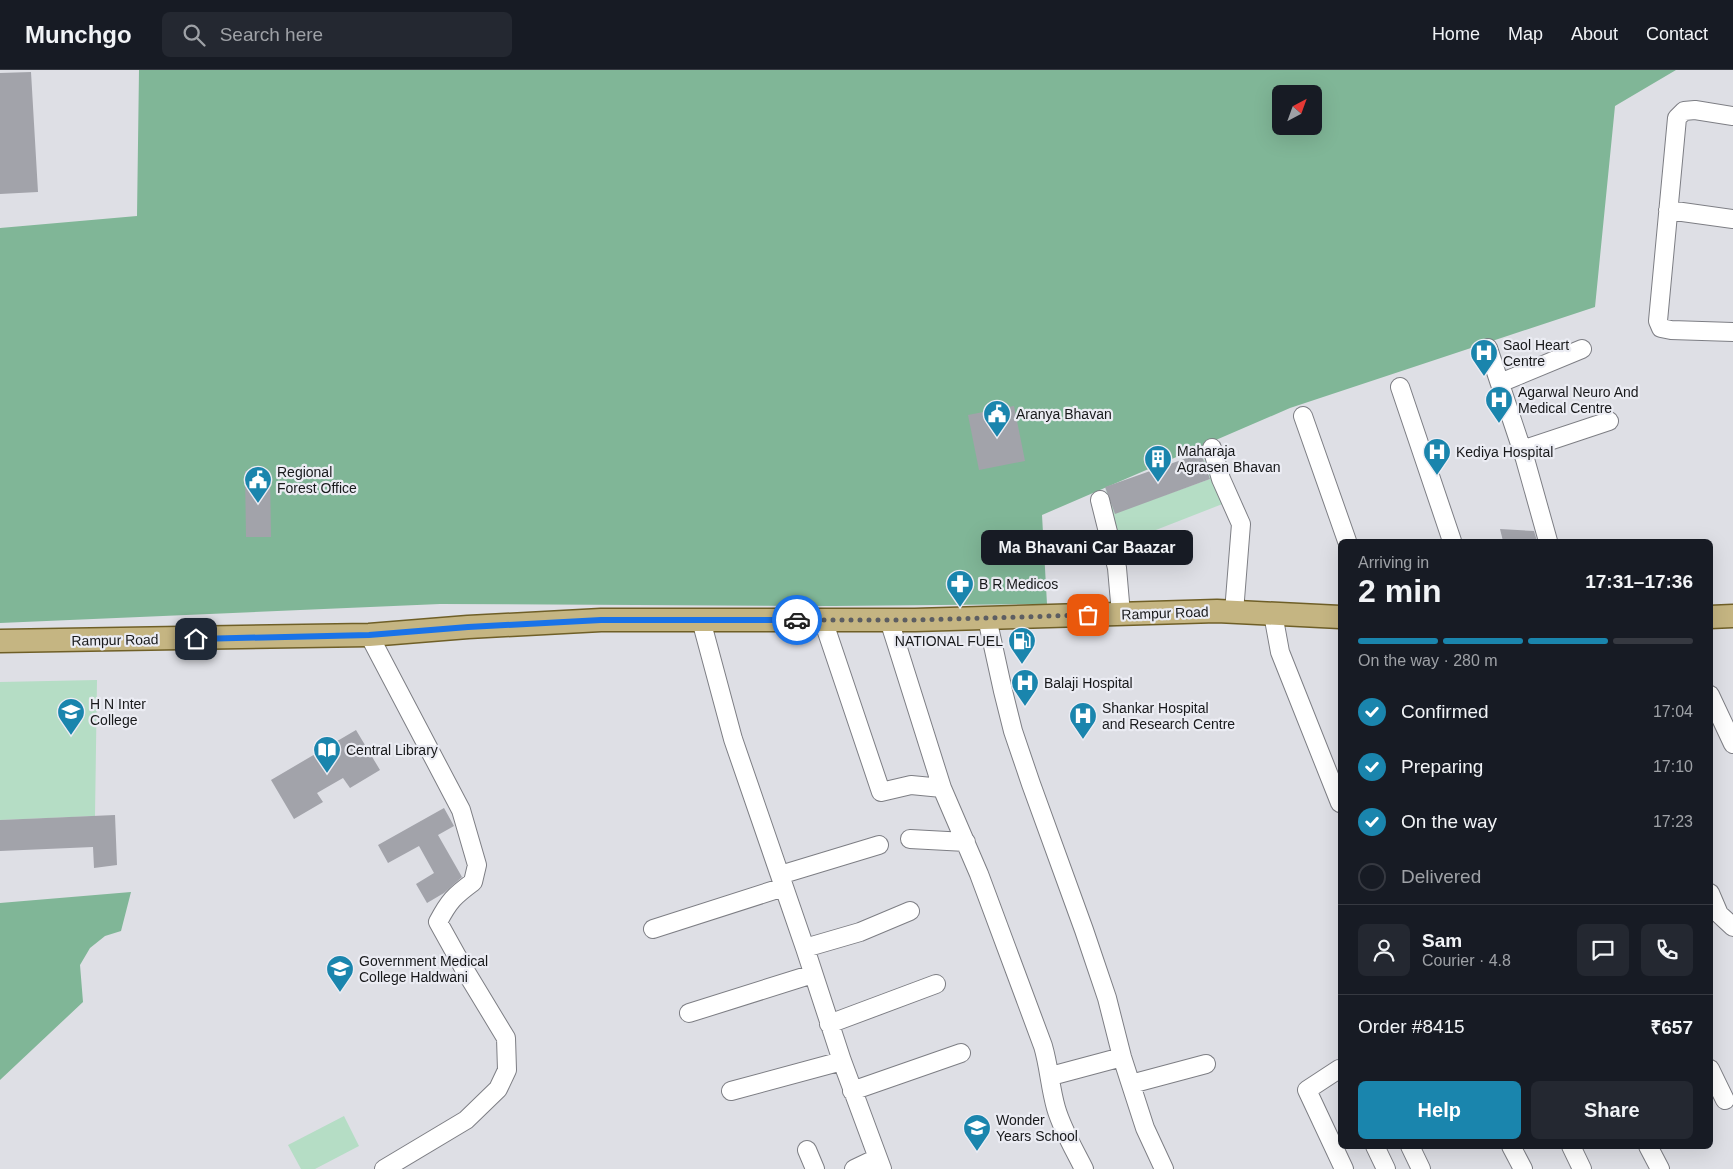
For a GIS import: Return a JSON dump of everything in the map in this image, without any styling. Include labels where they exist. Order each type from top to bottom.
[{"type":"main road","name":"Rampur Road","points":[[0,641],[369,635],[468,627],[601,620],[888,620],[1218,611],[1338,617]]},
{"type":"main road","points":[[1713,617],[1733,616]]},
{"type":"street","points":[[1733,116],[1684,111],[1678,118],[1658,321],[1661,328],[1671,330],[1733,332]]},
{"type":"street","points":[[1668,210],[1733,219]]},
{"type":"street","points":[[1488,348],[1522,450],[1547,539]]},
{"type":"street","points":[[1500,383],[1582,349]]},
{"type":"street","points":[[1400,387],[1451,539]]},
{"type":"street","points":[[1303,416],[1346,539]]},
{"type":"street","points":[[1522,450],[1609,421]]},
{"type":"street","points":[[1212,448],[1221,479],[1241,524],[1234,612]]},
{"type":"street","points":[[1100,500],[1117,568],[1121,614]]},
{"type":"street","points":[[1273,614],[1280,652],[1338,798]]},
{"type":"street","points":[[987,618],[1013,731],[1107,998],[1122,1057],[1145,1128],[1164,1169]]},
{"type":"street","points":[[701,620],[733,740],[852,1091],[879,1164],[854,1169]]},
{"type":"street","points":[[823,620],[881,792],[911,785],[942,788]]},
{"type":"street","points":[[888,620],[942,788],[966,842],[1043,1046],[1059,1116],[1084,1169]]},
{"type":"street","points":[[369,635],[461,810],[471,841],[477,866],[473,882],[448,903],[438,922],[506,1038],[507,1070],[498,1089],[466,1120],[384,1169]]},
{"type":"street","points":[[1713,701],[1733,744]]},
{"type":"street","points":[[910,838],[966,842]]},
{"type":"street","points":[[653,929],[878,845]]},
{"type":"street","points":[[1713,900],[1719,914],[1733,927]]},
{"type":"street","points":[[805,948],[860,932],[910,911]]},
{"type":"street","points":[[689,1013],[813,974]]},
{"type":"street","points":[[829,1024],[936,984]]},
{"type":"street","points":[[852,1091],[961,1053]]},
{"type":"street","points":[[1051,1076],[1122,1057]]},
{"type":"street","points":[[731,1091],[842,1061]]},
{"type":"street","points":[[1131,1084],[1206,1064]]},
{"type":"street","points":[[1338,1071],[1307,1090],[1344,1169]]},
{"type":"street","points":[[1713,1074],[1725,1100]]},
{"type":"street","points":[[1377,1149],[1386,1169]]},
{"type":"street","points":[[1411,1149],[1420,1169]]},
{"type":"street","points":[[1513,1149],[1523,1169]]},
{"type":"street","points":[[1572,1149],[1582,1169]]},
{"type":"street","points":[[1650,1149],[1660,1169]]},
{"type":"street","points":[[806,1150],[815,1169]]},
{"type":"green space","points":[[139,70],[1676,70],[1615,106],[1595,307],[1290,408],[1042,515],[1047,604],[833,606],[440,604],[0,623],[0,228],[137,216]]},
{"type":"green space","points":[[1201,453],[1225,503],[1120,544],[1105,487],[1115,513],[1210,479]]},
{"type":"green space","points":[[97,680],[95,816],[0,820],[0,682]]},
{"type":"green space","points":[[131,892],[121,931],[105,936],[90,948],[80,965],[83,1002],[0,1080],[0,903]]},
{"type":"green space","points":[[344,1116],[359,1146],[315,1169],[301,1169],[288,1145]]},
{"type":"building","points":[[31,72],[38,192],[0,194],[0,73]]},
{"type":"building","name":"Aranya Bhavan","points":[[1014,406],[1025,461],[979,470],[968,415]]},
{"type":"building","name":"Maharaja Agrasen Bhavan","points":[[1201,453],[1210,479],[1115,514],[1105,487]]},
{"type":"building","name":"Regional Forest Office","points":[[245,471],[270,471],[271,537],[246,537]]},
{"type":"building","points":[[1500,529],[1534,531],[1536,539],[1502,539]]},
{"type":"building","name":"Central Library","points":[[356,730],[380,770],[350,788],[343,778],[317,793],[323,802],[294,819],[271,780]]},
{"type":"building","points":[[444,808],[454,826],[438,835],[462,877],[444,893],[427,903],[416,884],[434,873],[419,846],[388,863],[378,845]]},
{"type":"building","points":[[115,815],[117,865],[94,868],[93,847],[0,851],[0,820]]},
{"type":"way so far","points":[[797,620],[914,620],[1088,615]]},
{"type":"place","name":"Saol Heart Centre","points":[[1484,377]]},
{"type":"place","name":"Agarwal Neuro And Medical Centre","points":[[1499,424]]},
{"type":"place","name":"Aranya Bhavan","points":[[997,438]]},
{"type":"place","name":"Kediya Hospital","points":[[1437,476]]},
{"type":"place","name":"Maharaja Agrasen Bhavan","points":[[1158,483]]},
{"type":"place","name":"Regional Forest Office","points":[[258,504]]},
{"type":"place","name":"B R Medicos","points":[[960,608]]},
{"type":"place","name":"Ma Bhavani Car Baazar","points":[[1088,615]]},
{"type":"place","name":"NATIONAL FUEL","points":[[1022,665]]},
{"type":"place","name":"Balaji Hospital","points":[[1025,707]]},
{"type":"place","name":"H N Inter College","points":[[71,736]]},
{"type":"place","name":"Shankar Hospital and Research Centre","points":[[1083,740]]},
{"type":"place","name":"Central Library","points":[[327,774]]},
{"type":"place","name":"Government Medical College Haldwani","points":[[340,993]]},
{"type":"place","name":"Wonder Years School","points":[[977,1152]]},
{"type":"route","points":[[196,639],[369,635],[468,627],[601,620],[797,620]]}]
